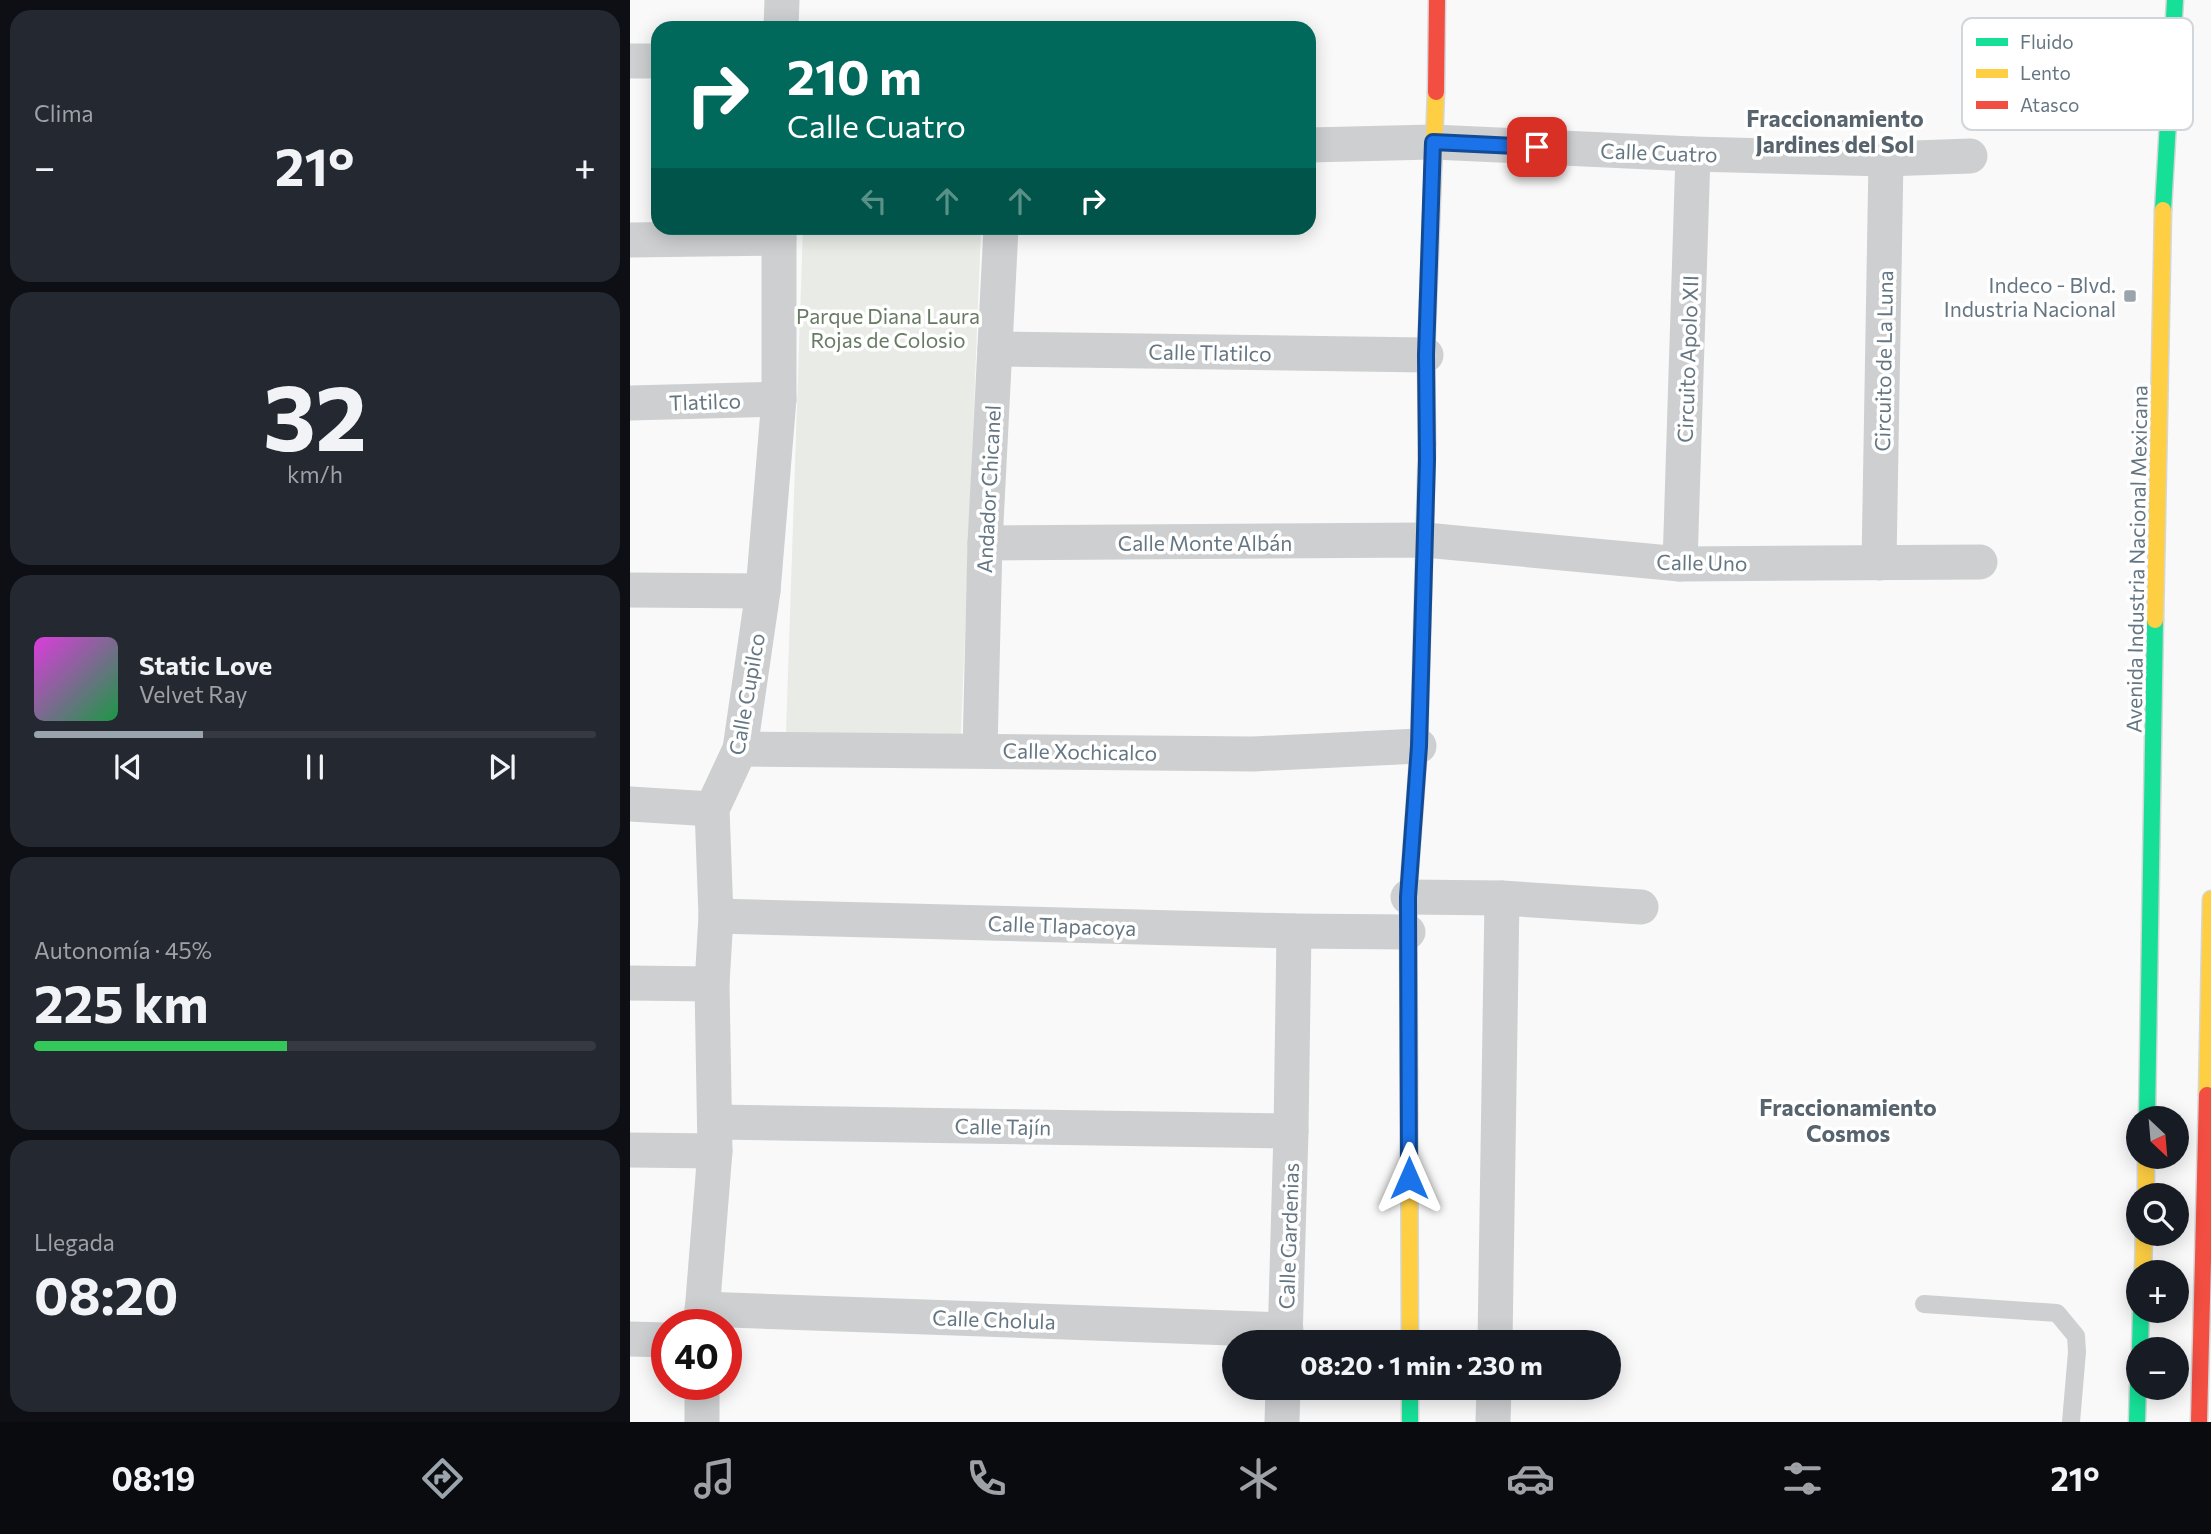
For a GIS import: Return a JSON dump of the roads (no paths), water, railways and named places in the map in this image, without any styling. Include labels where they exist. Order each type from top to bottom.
[{"type":"main road","points":[[1409,1330],[1408,897],[1419,746],[1425,541],[1426,355],[1437,75],[1437,0]]},
{"type":"main road","name":"Avenida Industria Nacional Mexicana","points":[[2174,18],[2175,0]]},
{"type":"main road","name":"Avenida Industria Nacional Mexicana","points":[[2147,1106],[2162,244],[2168,130]]},
{"type":"main road","points":[[2199,1422],[2211,899]]},
{"type":"main road","points":[[1410,1400],[1410,1422]]},
{"type":"main road","points":[[2137,1422],[2138,1400]]},
{"type":"street","points":[[781,21],[782,0]]},
{"type":"street","points":[[630,61],[651,61]]},
{"type":"street","name":"Calle Cuatro","points":[[1316,145],[1433,142],[1693,154],[1886,159],[1970,156]]},
{"type":"street","name":"Circuito Apolo XII","points":[[1680,564],[1693,154]]},
{"type":"street","name":"Circuito de La Luna","points":[[1880,563],[1886,159]]},
{"type":"street","points":[[630,240],[736,235]]},
{"type":"street","name":"Calle Cupilco","points":[[703,1309],[715,1137],[712,984],[716,916],[712,810],[740,749],[763,591],[779,399],[779,235]]},
{"type":"street","name":"Andador Chicanel","points":[[979,750],[985,543],[1001,235]]},
{"type":"street","name":"Calle Tlatilco","points":[[995,349],[1426,355]]},
{"type":"street","name":"Tlatilco","points":[[630,403],[779,399]]},
{"type":"street","name":"Calle Uno","points":[[1425,541],[1680,564],[1980,562]]},
{"type":"street","name":"Calle Monte Albán","points":[[985,543],[1425,541]]},
{"type":"street","points":[[630,590],[763,591]]},
{"type":"street","name":"Calle Xochicalco","points":[[740,749],[1253,754],[1419,746]]},
{"type":"street","points":[[630,804],[712,810]]},
{"type":"street","points":[[1408,897],[1502,898],[1641,907]]},
{"type":"street","points":[[1495,1330],[1502,898]]},
{"type":"street","name":"Calle Tlapacoya","points":[[716,916],[1408,932]]},
{"type":"street","name":"Calle Gardenias","points":[[1285,1330],[1294,931]]},
{"type":"street","points":[[630,983],[712,984]]},
{"type":"street","name":"Calle Tajín","points":[[630,1150],[715,1137],[1291,1131]]},
{"type":"street","name":"Calle Cholula","points":[[742,1318],[1222,1334]]},
{"type":"street","points":[[630,1339],[651,1340]]},
{"type":"street","points":[[702,1400],[702,1422]]},
{"type":"street","points":[[1282,1422],[1283,1400]]},
{"type":"street","points":[[1493,1422],[1494,1400]]},
{"type":"lane","points":[[1924,1304],[2057,1313],[2076,1336],[2071,1422]]},
{"type":"place","name":"Indeco - Blvd. Industria Nacional","points":[[2130,296]]},
{"type":"district","name":"Fraccionamiento Jardines del Sol","points":[[1835,131]]},
{"type":"district","name":"Fraccionamiento Cosmos","points":[[1848,1120]]},
{"type":"park label","name":"Parque Diana Laura Rojas de Colosio","points":[[888,327]]}]
